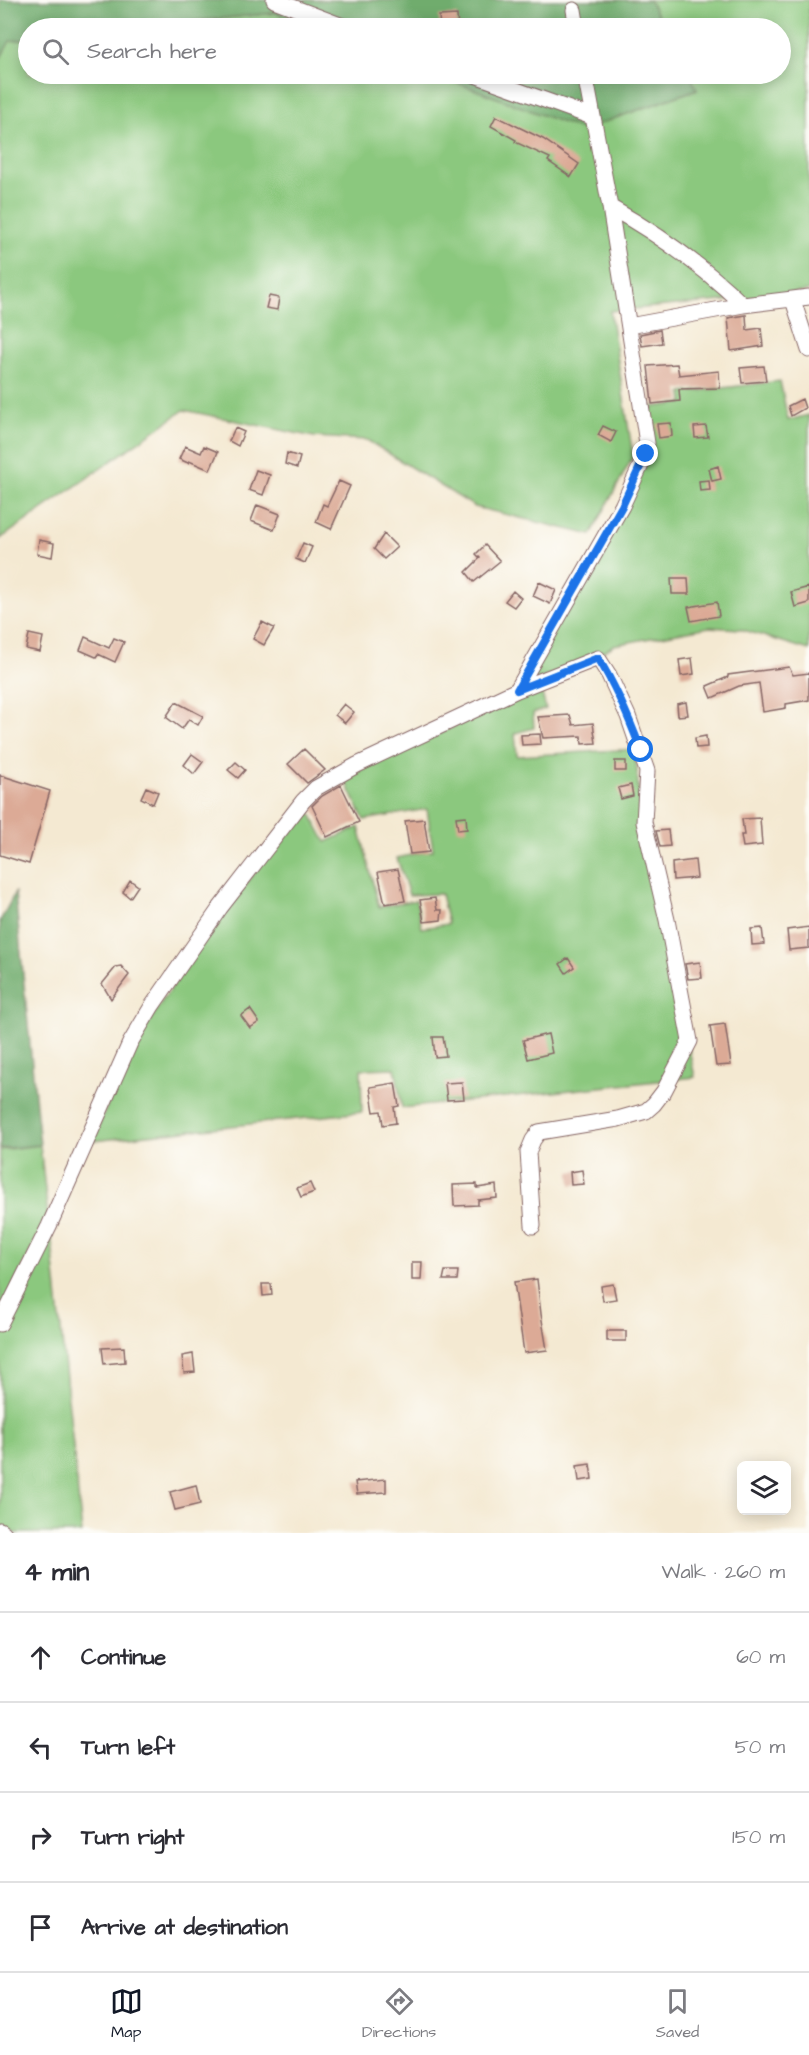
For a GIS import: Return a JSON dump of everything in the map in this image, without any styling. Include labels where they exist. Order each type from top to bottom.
[{"type":"street","points":[[273,0],[321,18]]},
{"type":"street","points":[[574,10],[575,18]]},
{"type":"street","points":[[500,84],[591,117]]},
{"type":"street","points":[[517,690],[622,506],[646,454],[647,443],[610,207],[586,84]]},
{"type":"street","points":[[610,207],[714,276],[743,305]]},
{"type":"street","points":[[628,326],[743,305],[809,297]]},
{"type":"street","points":[[793,300],[809,350]]},
{"type":"street","points":[[0,1324],[49,1226],[130,1043],[152,1006],[220,908],[303,801],[316,788],[357,765],[517,690],[598,658],[609,675],[628,716],[647,771],[644,822],[667,920],[690,1041],[664,1091],[645,1111],[618,1119],[539,1132],[528,1152],[533,1226]]},
{"type":"street","points":[[0,1530],[4,1533]]},
{"type":"green space","points":[[0,0],[649,0],[659,18],[289,18],[275,13],[225,18],[18,18],[18,40],[10,41],[0,59]]},
{"type":"green space","points":[[649,0],[809,0],[809,291],[610,311],[633,456],[591,535],[475,507],[367,440],[314,437],[184,410],[0,539],[0,59],[10,40],[18,40],[18,84],[460,84],[582,130],[697,89],[694,84],[791,84],[791,18],[659,18]]},
{"type":"green space","points":[[275,13],[289,18],[225,18]]},
{"type":"green space","points":[[460,84],[694,84],[697,89],[582,130]]},
{"type":"green space","points":[[780,381],[788,420],[809,415],[809,650],[740,629],[709,627],[614,645],[597,656],[518,688],[650,455],[644,408],[683,403],[682,393]]},
{"type":"green space","points":[[540,686],[546,709],[533,713],[534,728],[515,733],[517,756],[635,749],[644,850],[695,1077],[402,1108],[395,1068],[361,1069],[362,1112],[92,1141],[122,1071],[158,1007],[215,925],[306,805],[326,842],[359,827],[379,907],[416,900],[422,928],[448,924],[441,894],[409,895],[397,858],[433,850],[427,809],[364,820],[344,778]]},
{"type":"green space","points":[[15,893],[40,1145],[0,1149],[0,921]]},
{"type":"green space","points":[[40,1145],[48,1216],[0,1313],[0,1150]]},
{"type":"green space","points":[[51,1233],[82,1533],[14,1533],[0,1525],[0,1335]]},
{"type":"building","points":[[457,15],[457,18],[439,18],[439,16]]},
{"type":"building","points":[[496,116],[543,139],[579,164],[571,177],[548,161],[550,158],[515,142],[516,140],[491,126]]},
{"type":"building","points":[[269,296],[279,298],[277,310],[266,308]]},
{"type":"building","points":[[746,315],[747,330],[761,328],[763,346],[731,351],[728,318]]},
{"type":"building","points":[[660,330],[662,343],[642,346],[640,334]]},
{"type":"building","points":[[677,364],[679,375],[719,371],[720,388],[679,389],[680,401],[652,404],[648,366]]},
{"type":"building","points":[[764,366],[766,381],[742,383],[740,368]]},
{"type":"building","points":[[802,399],[805,408],[791,416],[788,406]]},
{"type":"building","points":[[671,423],[672,436],[659,438],[657,424]]},
{"type":"building","points":[[603,426],[616,432],[611,442],[598,435]]},
{"type":"building","points":[[706,426],[708,437],[695,438],[694,427]]},
{"type":"building","points":[[235,428],[244,432],[238,446],[229,441]]},
{"type":"building","points":[[185,446],[201,453],[204,446],[218,452],[210,470],[179,459]]},
{"type":"building","points":[[287,453],[300,457],[297,468],[285,464]]},
{"type":"building","points":[[718,466],[721,479],[712,481],[709,469]]},
{"type":"building","points":[[256,470],[270,475],[263,495],[249,490]]},
{"type":"building","points":[[709,480],[710,490],[700,491],[699,481]]},
{"type":"building","points":[[339,481],[350,486],[331,529],[316,522],[323,504],[327,506]]},
{"type":"building","points":[[257,505],[280,514],[274,530],[251,521]]},
{"type":"building","points":[[384,534],[397,547],[384,559],[374,549]]},
{"type":"building","points":[[39,540],[54,543],[52,557],[37,554]]},
{"type":"building","points":[[303,543],[312,547],[305,563],[296,559]]},
{"type":"building","points":[[485,545],[500,561],[474,582],[466,572],[480,558],[476,554]]},
{"type":"building","points":[[671,578],[688,578],[689,594],[672,594]]},
{"type":"building","points":[[539,582],[556,590],[550,604],[533,596]]},
{"type":"building","points":[[809,587],[809,603],[795,607],[791,592]]},
{"type":"building","points":[[513,591],[521,598],[514,607],[505,601]]},
{"type":"building","points":[[717,602],[719,616],[691,621],[688,607]]},
{"type":"building","points":[[262,622],[274,628],[264,645],[253,639]]},
{"type":"building","points":[[29,634],[43,637],[40,652],[26,649]]},
{"type":"building","points":[[85,637],[109,648],[114,638],[124,642],[115,662],[98,654],[96,657],[80,650]]},
{"type":"building","points":[[692,658],[694,674],[681,676],[679,660]]},
{"type":"building","points":[[789,667],[793,675],[809,673],[809,700],[786,704],[786,708],[763,712],[759,683],[739,686],[712,698],[707,686],[728,675]]},
{"type":"building","points":[[176,702],[203,716],[198,725],[189,719],[182,729],[166,717]]},
{"type":"building","points":[[686,702],[688,715],[678,716],[677,704]]},
{"type":"building","points":[[344,704],[354,712],[345,723],[335,715]]},
{"type":"building","points":[[570,715],[573,725],[593,723],[596,743],[582,744],[581,736],[543,738],[538,717]]},
{"type":"building","points":[[540,734],[541,744],[522,745],[521,735]]},
{"type":"building","points":[[706,736],[707,747],[696,748],[695,738]]},
{"type":"building","points":[[304,749],[325,770],[307,783],[288,764]]},
{"type":"building","points":[[192,754],[203,762],[194,774],[184,765]]},
{"type":"building","points":[[615,761],[626,761],[626,771],[615,771]]},
{"type":"building","points":[[236,762],[245,770],[238,778],[228,770]]},
{"type":"building","points":[[0,775],[50,791],[29,864],[0,855]]},
{"type":"building","points":[[341,785],[359,822],[327,837],[312,806],[322,796]]},
{"type":"building","points":[[631,785],[633,796],[621,799],[618,788]]},
{"type":"building","points":[[146,787],[158,792],[153,804],[141,798]]},
{"type":"building","points":[[466,816],[467,829],[458,830],[456,817]]},
{"type":"building","points":[[760,818],[762,845],[743,847],[742,819]]},
{"type":"building","points":[[424,819],[429,852],[410,854],[405,821]]},
{"type":"building","points":[[668,830],[670,846],[660,847],[656,831]]},
{"type":"building","points":[[695,860],[697,878],[673,880],[672,863]]},
{"type":"building","points":[[398,869],[405,901],[385,904],[378,872]]},
{"type":"building","points":[[130,880],[138,886],[130,898],[123,892]]},
{"type":"building","points":[[435,898],[437,910],[442,910],[441,920],[424,922],[420,900]]},
{"type":"building","points":[[809,927],[809,948],[789,950],[787,930]]},
{"type":"building","points":[[762,928],[764,944],[752,945],[751,929]]},
{"type":"building","points":[[568,958],[574,967],[566,973],[560,964]]},
{"type":"building","points":[[700,962],[702,978],[688,979],[685,964]]},
{"type":"building","points":[[121,966],[129,975],[111,999],[102,984],[116,967]]},
{"type":"building","points":[[250,1009],[259,1022],[250,1028],[241,1016]]},
{"type":"building","points":[[725,1024],[731,1065],[716,1066],[710,1026]]},
{"type":"building","points":[[548,1034],[552,1053],[528,1059],[523,1040]]},
{"type":"building","points":[[433,1037],[443,1037],[446,1056],[435,1057]]},
{"type":"building","points":[[462,1082],[464,1099],[447,1100],[445,1083]]},
{"type":"building","points":[[395,1083],[399,1106],[394,1107],[396,1123],[383,1125],[381,1111],[374,1112],[370,1087]]},
{"type":"building","points":[[582,1170],[584,1184],[571,1185],[570,1172]]},
{"type":"building","points":[[310,1183],[314,1192],[301,1197],[297,1188]]},
{"type":"building","points":[[477,1184],[477,1188],[496,1185],[497,1198],[478,1200],[478,1205],[454,1206],[453,1185]]},
{"type":"building","points":[[412,1262],[422,1262],[421,1280],[412,1280]]},
{"type":"building","points":[[445,1271],[458,1271],[457,1280],[443,1280]]},
{"type":"building","points":[[537,1279],[547,1350],[524,1353],[514,1282]]},
{"type":"building","points":[[262,1284],[271,1284],[272,1295],[263,1296]]},
{"type":"building","points":[[613,1284],[616,1299],[603,1301],[601,1286]]},
{"type":"building","points":[[607,1331],[626,1331],[626,1341],[607,1341]]},
{"type":"building","points":[[124,1347],[125,1362],[104,1364],[102,1348]]},
{"type":"building","points":[[193,1354],[195,1372],[184,1373],[182,1356]]},
{"type":"building","points":[[590,1464],[592,1479],[579,1481],[577,1466]]},
{"type":"building","points":[[386,1479],[386,1492],[357,1494],[355,1482]]},
{"type":"building","points":[[196,1485],[200,1504],[175,1510],[170,1492]]},
{"type":"route","points":[[641,750],[609,675],[598,658],[517,690],[633,486],[646,454]]}]
